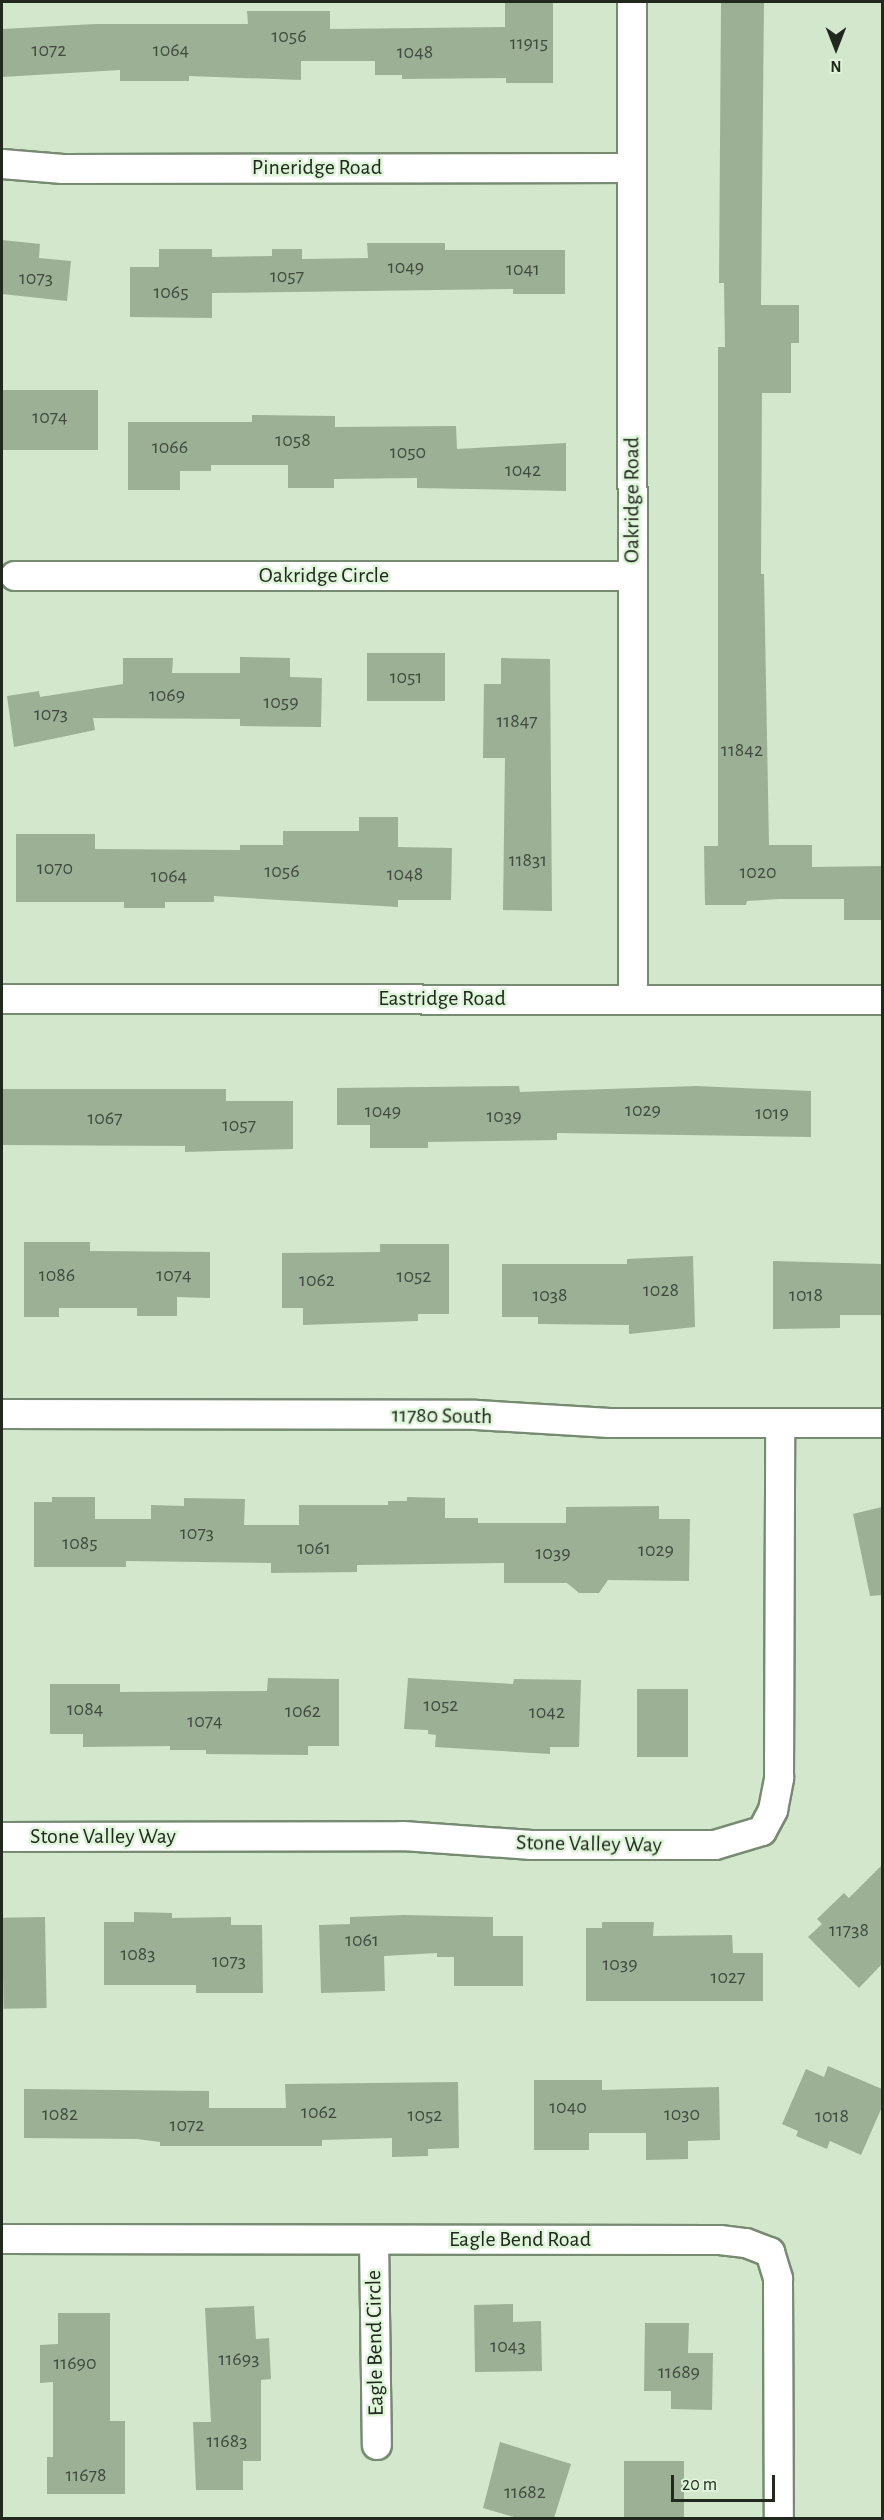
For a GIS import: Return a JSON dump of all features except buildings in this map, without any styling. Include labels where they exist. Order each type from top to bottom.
[{"type":"street","name":"Oakridge Road","points":[[632,2],[633,999]]},
{"type":"street","name":"Pineridge Road","points":[[2,164],[63,168],[632,168]]},
{"type":"street","name":"Oakridge Circle","points":[[15,576],[633,576]]},
{"type":"street","name":"Eastridge Road","points":[[2,999],[882,1000]]},
{"type":"street","name":"11780 South","points":[[2,1414],[476,1415],[610,1423],[882,1423]]},
{"type":"street","name":"Stone Valley Way","points":[[2,1838],[403,1836],[532,1845],[715,1845],[762,1832],[773,1810],[779,1778],[780,1423]]},
{"type":"street","name":"Eagle Bend Road","points":[[2,2239],[720,2240],[746,2243],[770,2252],[778,2279],[780,2518]]},
{"type":"street","name":"Eagle Bend Circle","points":[[374,2240],[376,2445]]}]
